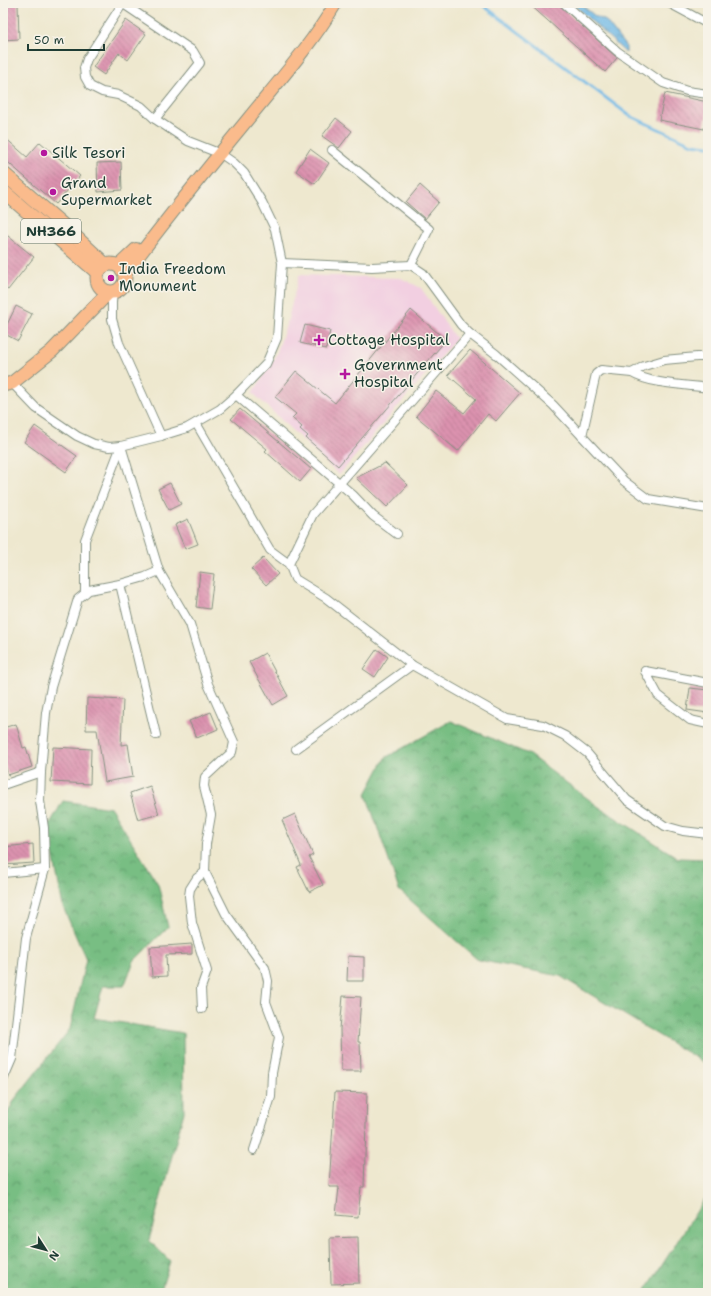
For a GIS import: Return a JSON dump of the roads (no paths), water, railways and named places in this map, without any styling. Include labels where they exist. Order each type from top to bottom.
[{"type":"highway","name":"NH366","points":[[3,173],[63,224],[112,269]]},
{"type":"highway","name":"NH366","points":[[3,191],[112,269]]},
{"type":"highway","points":[[112,269],[125,278],[123,286],[117,291],[107,290],[98,280],[112,269]]},
{"type":"highway","points":[[8,384],[26,373],[52,351],[107,290]]},
{"type":"main road","points":[[112,269],[158,230],[296,61],[324,23],[336,3]]},
{"type":"street","points":[[8,384],[36,408],[77,436],[94,444],[109,447],[121,446],[187,428],[220,409],[266,364],[277,338],[282,263],[275,229],[262,202],[244,173],[221,154],[188,141],[155,119],[141,106],[118,95],[102,92],[90,86],[85,77],[84,68],[87,59],[122,3],[193,51],[200,64],[155,119]]},
{"type":"street","points":[[564,3],[617,51],[663,83],[687,91],[708,94]]},
{"type":"street","points":[[669,3],[708,24]]},
{"type":"street","points":[[332,150],[429,229],[411,265]]},
{"type":"street","points":[[282,263],[372,267],[411,265],[423,273],[461,325],[553,405],[624,481],[648,499],[708,509]]},
{"type":"street","points":[[107,290],[112,302],[112,319],[119,343],[161,436]]},
{"type":"street","points":[[289,564],[313,514],[470,334]]},
{"type":"street","points":[[632,373],[644,366],[664,360],[708,357]]},
{"type":"street","points":[[582,436],[596,374],[601,370],[632,373],[642,378],[708,388]]},
{"type":"street","points":[[236,395],[353,495],[373,516],[397,534]]},
{"type":"street","points":[[196,423],[270,550],[289,564],[295,579],[326,598],[412,665],[507,719],[542,725],[565,736],[587,753],[627,800],[665,826],[683,831],[708,834]]},
{"type":"street","points":[[121,446],[159,571],[190,624],[208,684],[234,742],[232,752],[205,777],[204,786],[211,815],[206,844],[205,872],[226,914],[265,968],[268,981],[266,1002],[279,1037],[272,1073],[271,1097],[254,1150]]},
{"type":"street","points":[[85,593],[85,540],[121,446]]},
{"type":"street","points":[[3,1080],[12,1059],[26,938],[45,869],[44,828],[40,801],[40,772],[46,713],[51,687],[75,607],[78,599],[89,590],[120,584],[145,577],[159,571]]},
{"type":"street","points":[[120,584],[156,735]]},
{"type":"street","points":[[296,749],[412,665]]},
{"type":"street","points":[[708,683],[645,671],[658,695],[690,720],[708,724]]},
{"type":"street","points":[[3,785],[40,772]]},
{"type":"street","points":[[3,873],[45,869]]},
{"type":"street","points":[[202,1009],[201,988],[207,971],[192,923],[189,896],[190,889],[197,878],[205,872]]},
{"type":"water","points":[[572,3],[579,3],[595,16],[606,21],[626,47],[626,53]]},
{"type":"waterway","points":[[480,3],[630,116],[692,144],[708,146]]},
{"type":"place","name":"Silk Tesori","points":[[44,153]]},
{"type":"place","name":"Grand Supermarket","points":[[53,192]]},
{"type":"place","name":"India Freedom Monument","points":[[111,278]]},
{"type":"place","name":"Cottage Hospital","points":[[319,340]]},
{"type":"place","name":"Government Hospital","points":[[345,374]]}]
